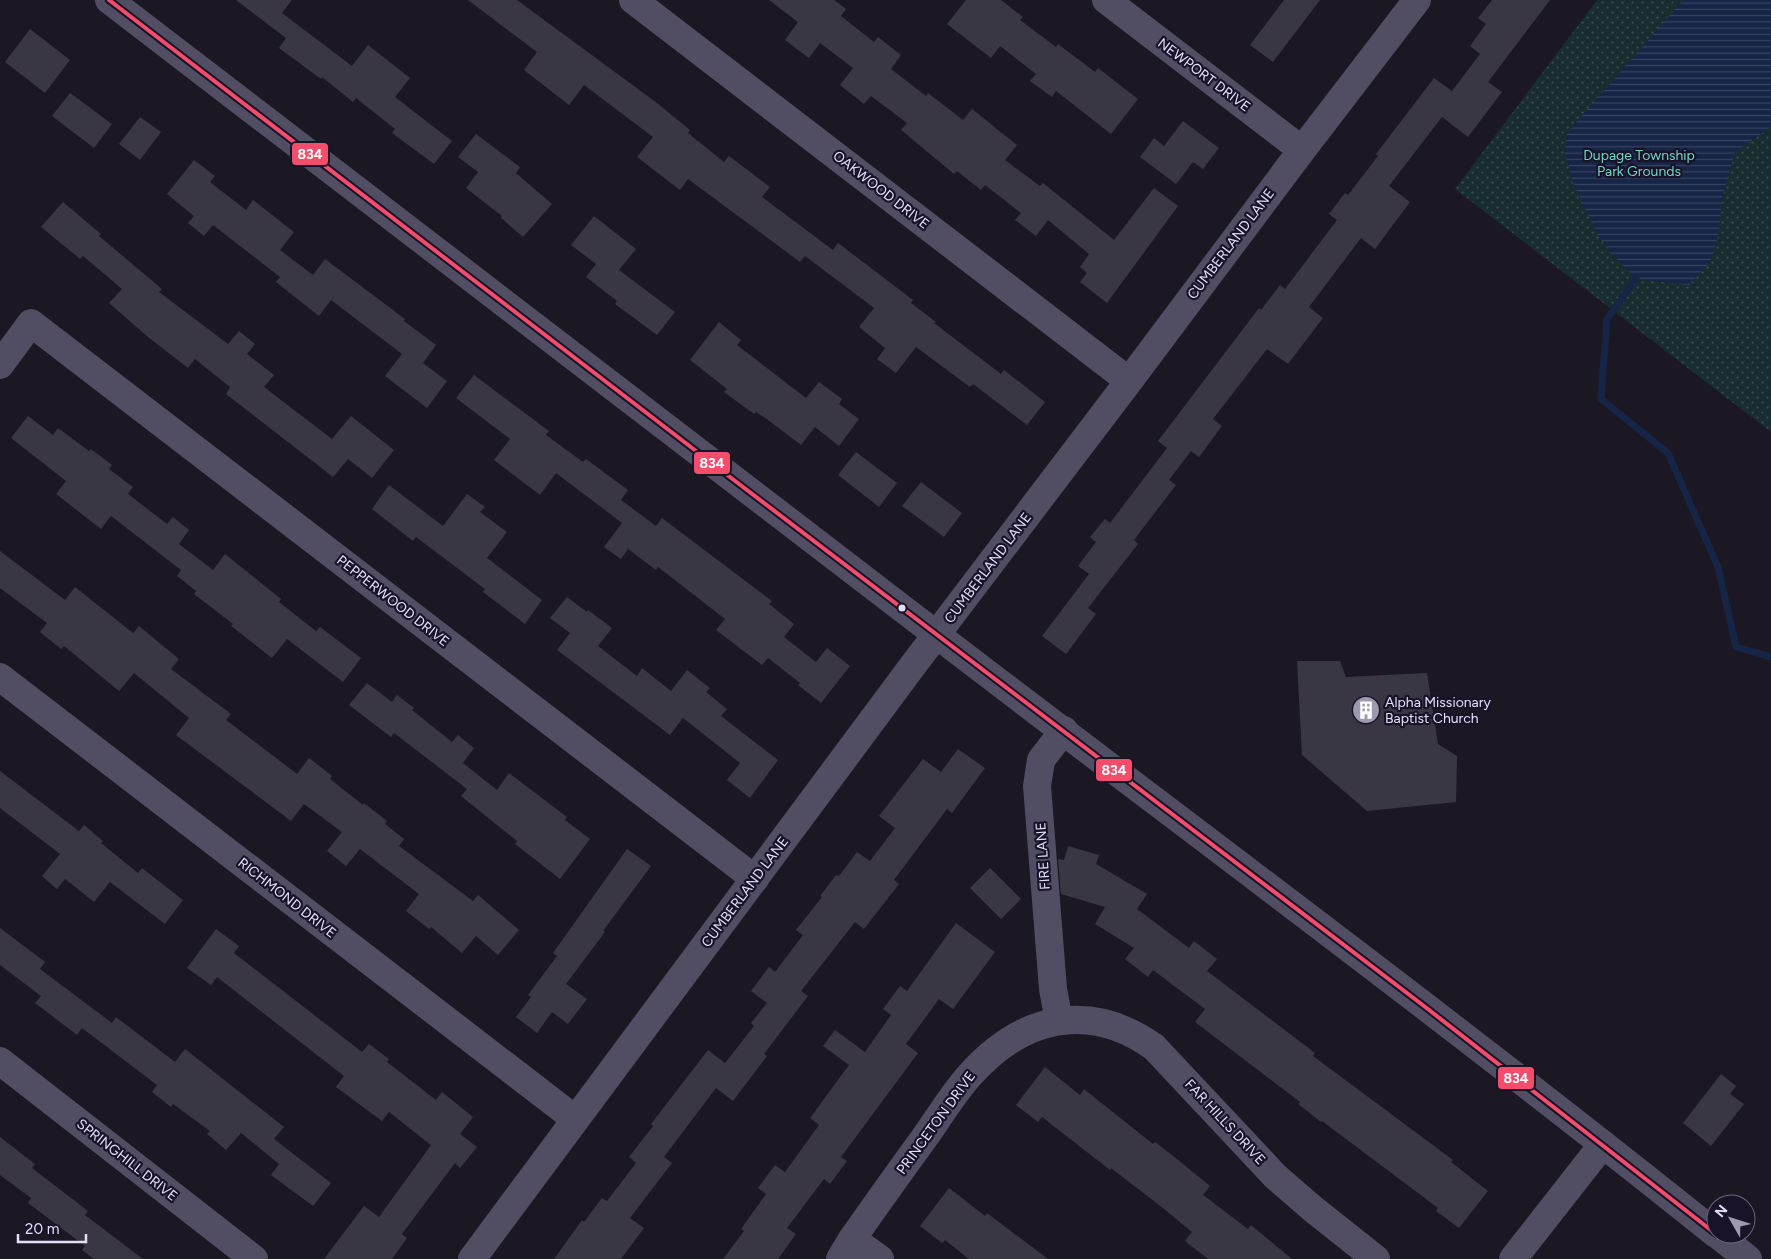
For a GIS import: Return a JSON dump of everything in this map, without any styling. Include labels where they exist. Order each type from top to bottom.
[{"type":"street","points":[[109,0],[936,635],[1064,730],[1603,1144],[1706,1226]]},
{"type":"street","name":"OAKWOOD DRIVE","points":[[633,0],[1129,381]]},
{"type":"street","name":"NEWPORT DRIVE","points":[[1106,0],[1302,150]]},
{"type":"street","name":"CUMBERLAND LANE","points":[[472,1259],[936,635],[1417,0]]},
{"type":"street","name":"PEPPERWOOD DRIVE","points":[[0,365],[31,323],[755,879]]},
{"type":"street","name":"RICHMOND DRIVE","points":[[0,677],[575,1119]]},
{"type":"street","name":"FIRE LANE","points":[[1059,1021],[1053,989],[1037,786],[1041,760],[1064,730]]},
{"type":"street","name":"FAR HILLS DRIVE","points":[[1059,1021],[1091,1020],[1114,1025],[1138,1036],[1154,1047],[1275,1176],[1313,1210],[1376,1259]]},
{"type":"street","name":"PRINCETON DRIVE","points":[[846,1249],[968,1076],[996,1049],[1024,1031],[1059,1021]]},
{"type":"street","name":"SPRINGHILL DRIVE","points":[[0,1061],[254,1259]]},
{"type":"street","points":[[1513,1259],[1603,1144]]},
{"type":"street","points":[[1729,1244],[1748,1259]]},
{"type":"street","points":[[846,1249],[880,1259]]},
{"type":"green space","name":"Dupage Township Park Grounds","points":[[1597,0],[1771,0],[1771,432],[1455,189]]},
{"type":"water","points":[[1683,0],[1771,0],[1771,127],[1735,152],[1722,197],[1719,233],[1710,262],[1689,285],[1636,279],[1610,252],[1599,237],[1573,183],[1565,152],[1567,133]]},
{"type":"building","points":[[236,0],[292,0],[282,13],[352,66],[368,45],[410,78],[395,97],[452,141],[434,164],[392,133],[395,129],[356,98],[353,102],[322,77],[321,79],[279,48],[286,38]]},
{"type":"building","points":[[468,0],[517,0],[657,103],[690,130],[688,133],[724,162],[729,156],[770,187],[762,197],[833,250],[838,243],[913,300],[911,303],[936,322],[934,323],[1001,374],[1004,370],[1045,402],[1027,425],[973,384],[970,387],[916,347],[896,373],[877,359],[885,348],[859,327],[874,308],[805,256],[800,262],[688,179],[680,190],[637,157],[653,137],[584,85],[569,105],[524,70],[537,52]]},
{"type":"building","points":[[769,0],[834,0],[846,9],[841,16],[874,42],[878,37],[901,55],[891,69],[926,96],[928,93],[963,120],[972,109],[1017,145],[1005,160],[1040,186],[1043,183],[1114,240],[1154,188],[1178,206],[1107,303],[1080,282],[1087,273],[1080,267],[1089,254],[1048,220],[1036,236],[1015,220],[1021,213],[985,185],[981,190],[957,171],[954,174],[901,130],[907,123],[871,96],[864,104],[840,85],[853,68],[820,43],[809,58],[785,40],[798,22]]},
{"type":"building","points":[[966,0],[1001,0],[1023,17],[1020,20],[1056,47],[1058,44],[1095,72],[1098,68],[1138,99],[1111,134],[1056,91],[1052,97],[1030,81],[1036,74],[1000,46],[991,58],[947,24]]},
{"type":"building","points":[[1284,0],[1320,0],[1273,62],[1250,45]]},
{"type":"building","points":[[1492,0],[1550,0],[1488,82],[1502,92],[1468,137],[1442,117],[1389,186],[1410,202],[1375,249],[1361,238],[1309,307],[1323,318],[1288,364],[1267,349],[1213,419],[1222,426],[1199,457],[1191,451],[1169,480],[1176,485],[1134,540],[1138,544],[1088,608],[1096,614],[1066,654],[1042,636],[1089,574],[1078,566],[1096,542],[1090,537],[1105,519],[1110,523],[1167,448],[1158,441],[1259,308],[1261,310],[1280,285],[1285,289],[1337,220],[1329,214],[1345,193],[1348,195],[1378,156],[1376,154],[1434,78],[1452,91],[1480,54],[1470,46],[1486,24],[1478,18]]},
{"type":"building","points":[[30,29],[70,60],[45,93],[5,62]]},
{"type":"building","points":[[70,93],[112,124],[94,148],[52,116]]},
{"type":"building","points":[[140,117],[161,132],[140,160],[119,144]]},
{"type":"building","points":[[1183,121],[1219,148],[1203,169],[1193,162],[1176,184],[1140,157],[1154,138],[1164,146]]},
{"type":"building","points":[[476,134],[520,167],[516,173],[552,204],[523,237],[501,218],[502,216],[466,188],[478,172],[458,157]]},
{"type":"building","points":[[194,160],[215,176],[210,182],[246,210],[253,200],[294,232],[280,250],[313,275],[325,259],[405,319],[404,321],[436,345],[423,363],[447,381],[427,408],[385,376],[402,354],[331,300],[319,316],[276,282],[280,277],[213,225],[204,236],[188,223],[194,216],[167,194]]},
{"type":"building","points":[[63,202],[101,234],[99,236],[162,289],[159,292],[228,344],[239,331],[255,344],[247,354],[274,375],[264,387],[332,439],[351,416],[394,450],[372,478],[348,459],[333,477],[226,394],[230,387],[195,359],[188,368],[109,303],[122,289],[83,256],[80,259],[41,227]]},
{"type":"building","points":[[594,216],[636,249],[619,270],[675,312],[657,335],[615,304],[617,301],[586,277],[596,264],[571,245]]},
{"type":"building","points":[[719,322],[741,340],[737,345],[806,398],[819,382],[842,399],[839,404],[859,419],[839,446],[815,427],[801,445],[768,420],[756,412],[754,414],[724,392],[727,389],[690,360]]},
{"type":"building","points":[[474,375],[549,431],[546,435],[583,462],[586,459],[628,490],[621,500],[656,526],[662,518],[772,601],[769,604],[794,624],[784,637],[816,662],[827,648],[850,666],[821,703],[798,685],[800,683],[768,658],[762,665],[716,630],[725,619],[658,567],[656,570],[628,549],[621,559],[604,547],[622,523],[556,473],[540,495],[494,460],[510,439],[456,398]]},
{"type":"building","points":[[28,416],[53,435],[58,428],[112,465],[109,469],[133,487],[128,494],[167,524],[173,517],[189,530],[179,544],[213,570],[225,554],[281,599],[279,602],[316,631],[320,627],[361,658],[343,682],[287,639],[272,658],[231,626],[233,624],[194,594],[196,591],[177,576],[181,570],[111,516],[101,529],[56,494],[66,481],[11,438]]},
{"type":"building","points":[[856,452],[897,483],[879,507],[838,475]]},
{"type":"building","points":[[921,482],[962,513],[944,537],[902,506]]},
{"type":"building","points":[[389,485],[443,526],[467,494],[485,507],[480,512],[507,532],[487,558],[542,600],[525,624],[483,592],[485,589],[416,537],[413,541],[372,509]]},
{"type":"building","points":[[0,551],[65,600],[75,587],[133,633],[139,626],[179,659],[171,669],[231,714],[226,720],[297,774],[309,758],[332,776],[330,779],[387,821],[385,824],[404,839],[399,846],[473,901],[478,895],[519,930],[498,955],[476,936],[462,953],[431,927],[429,929],[406,911],[419,894],[360,849],[346,866],[327,851],[342,832],[304,804],[291,821],[176,735],[189,718],[134,673],[119,691],[64,646],[61,649],[40,632],[47,623],[0,588]]},
{"type":"building","points":[[567,597],[612,628],[598,646],[637,676],[642,668],[671,691],[687,670],[710,688],[706,692],[727,709],[721,716],[778,760],[750,798],[727,780],[740,763],[683,718],[670,735],[557,650],[570,633],[550,618]]},
{"type":"building","name":"Alpha Missionary Baptist Church","points":[[1297,661],[1340,661],[1346,677],[1427,673],[1438,744],[1457,756],[1456,802],[1367,811],[1302,755]]},
{"type":"building","points":[[367,683],[392,702],[397,695],[414,708],[412,710],[452,742],[458,735],[474,748],[463,763],[497,790],[509,773],[567,817],[565,820],[590,839],[560,879],[515,844],[517,841],[461,796],[467,789],[394,733],[391,737],[349,705]]},
{"type":"building","points":[[958,749],[985,768],[952,813],[947,809],[894,880],[899,884],[864,929],[855,922],[801,991],[808,996],[764,1054],[767,1056],[733,1101],[716,1088],[664,1157],[672,1163],[630,1218],[644,1228],[621,1259],[554,1259],[582,1220],[584,1222],[602,1198],[607,1201],[636,1163],[629,1157],[653,1126],[651,1124],[708,1050],[725,1063],[754,1026],[751,1023],[767,1003],[751,991],[769,967],[775,972],[803,935],[796,930],[822,897],[820,896],[836,875],[839,876],[857,852],[870,861],[895,828],[879,816],[923,759],[941,772]]},
{"type":"building","points":[[0,771],[79,831],[84,825],[103,841],[101,843],[138,873],[142,868],[183,900],[165,924],[110,882],[94,902],[65,879],[57,889],[42,876],[60,854],[0,808]]},
{"type":"building","points":[[1068,846],[1099,855],[1096,864],[1147,894],[1137,909],[1189,948],[1194,941],[1217,959],[1207,971],[1315,1053],[1313,1056],[1453,1160],[1451,1162],[1488,1191],[1459,1228],[1436,1211],[1438,1208],[1321,1122],[1298,1104],[1300,1102],[1195,1022],[1205,1009],[1153,970],[1148,977],[1125,959],[1134,948],[1095,924],[1105,907],[1061,894],[1058,859],[1064,860]]},
{"type":"building","points":[[627,849],[651,866],[566,984],[587,999],[568,1024],[552,1012],[537,1033],[516,1017],[531,997],[528,995],[557,956],[553,953]]},
{"type":"building","points":[[990,868],[1021,899],[1001,919],[970,888]]},
{"type":"building","points":[[956,923],[995,952],[953,1009],[939,999],[906,1044],[918,1053],[841,1157],[847,1161],[830,1184],[824,1179],[787,1228],[796,1234],[778,1259],[723,1259],[744,1231],[741,1229],[766,1194],[758,1188],[775,1165],[785,1172],[819,1125],[810,1118],[849,1065],[823,1046],[835,1030],[865,1052],[891,1015],[883,1009],[900,986],[907,991]]},
{"type":"building","points":[[0,928],[45,962],[40,969],[112,1023],[116,1017],[175,1062],[185,1049],[284,1127],[274,1139],[331,1183],[313,1206],[271,1175],[279,1164],[241,1133],[226,1150],[207,1134],[210,1131],[173,1104],[171,1107],[152,1092],[157,1085],[82,1028],[77,1035],[35,1003],[41,996],[0,965]]},
{"type":"building","points":[[216,929],[239,946],[234,953],[362,1052],[369,1044],[389,1059],[387,1062],[436,1100],[442,1092],[473,1117],[460,1134],[477,1147],[460,1168],[455,1163],[402,1234],[407,1238],[392,1259],[324,1259],[364,1206],[379,1217],[431,1145],[389,1112],[382,1121],[336,1087],[344,1076],[217,977],[211,985],[187,968]]},
{"type":"building","points":[[1045,1067],[1080,1095],[1084,1089],[1153,1144],[1155,1142],[1177,1159],[1210,1186],[1203,1195],[1248,1229],[1251,1225],[1292,1259],[1208,1259],[1185,1241],[1192,1232],[1159,1205],[1042,1117],[1038,1122],[1016,1105]]},
{"type":"building","points":[[1721,1074],[1736,1086],[1730,1094],[1744,1104],[1711,1146],[1683,1123]]},
{"type":"building","points":[[0,1137],[35,1164],[32,1168],[88,1211],[85,1215],[143,1259],[94,1259],[82,1250],[85,1246],[28,1203],[31,1198],[0,1175]]},
{"type":"building","points":[[949,1188],[985,1216],[987,1213],[1048,1259],[969,1259],[945,1240],[942,1243],[920,1226]]},
{"type":"waterway","points":[[1636,279],[1607,319],[1601,399],[1668,453],[1718,567],[1736,647],[1771,657]]},
{"type":"transit line","name":"834","points":[[109,0],[726,474],[1424,1006],[1706,1226]]},
{"type":"place","name":"Alpha Missionary Baptist Church","points":[[1366,710]]}]
